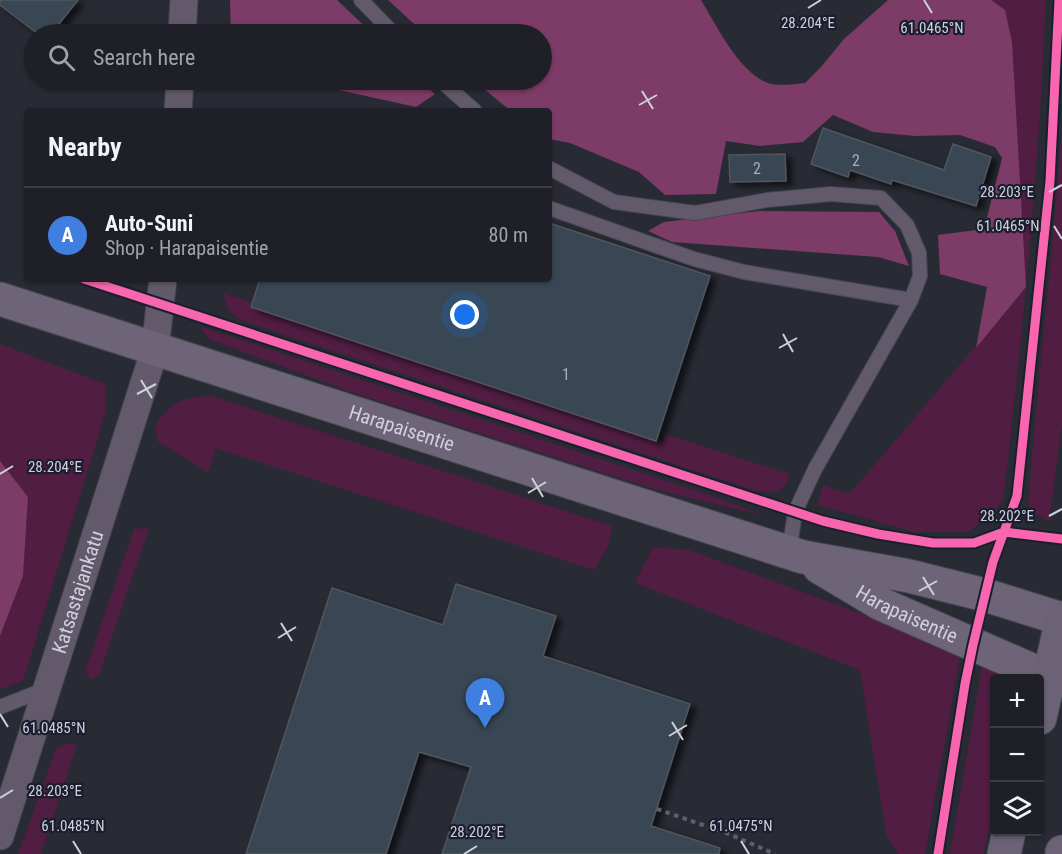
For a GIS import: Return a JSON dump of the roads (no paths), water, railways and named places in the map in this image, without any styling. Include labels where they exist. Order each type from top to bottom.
[{"type":"main road","name":"Harapaisentie","points":[[0,299],[796,555],[909,576],[986,595],[1062,619]]},
{"type":"main road","name":"Harapaisentie","points":[[796,555],[881,604],[1056,680]]},
{"type":"main road","points":[[1044,708],[1056,680],[1062,619]]},
{"type":"main road","points":[[1004,854],[1009,836]]},
{"type":"street","points":[[183,24],[185,1]]},
{"type":"street","points":[[178,108],[179,90]]},
{"type":"street","name":"Katsastajankatu","points":[[0,836],[155,349],[163,282]]},
{"type":"lane","points":[[361,0],[384,24]]},
{"type":"lane","points":[[452,90],[472,108]]},
{"type":"lane","points":[[552,170],[614,202],[694,213],[767,200],[831,194],[881,198],[908,225],[919,253],[920,276],[911,300],[814,469],[795,512],[796,555]]},
{"type":"lane","points":[[552,209],[694,259],[744,272],[911,300]]},
{"type":"lane","points":[[0,707],[46,689]]},
{"type":"place","name":"Auto-Suni","points":[[485,728]]}]
